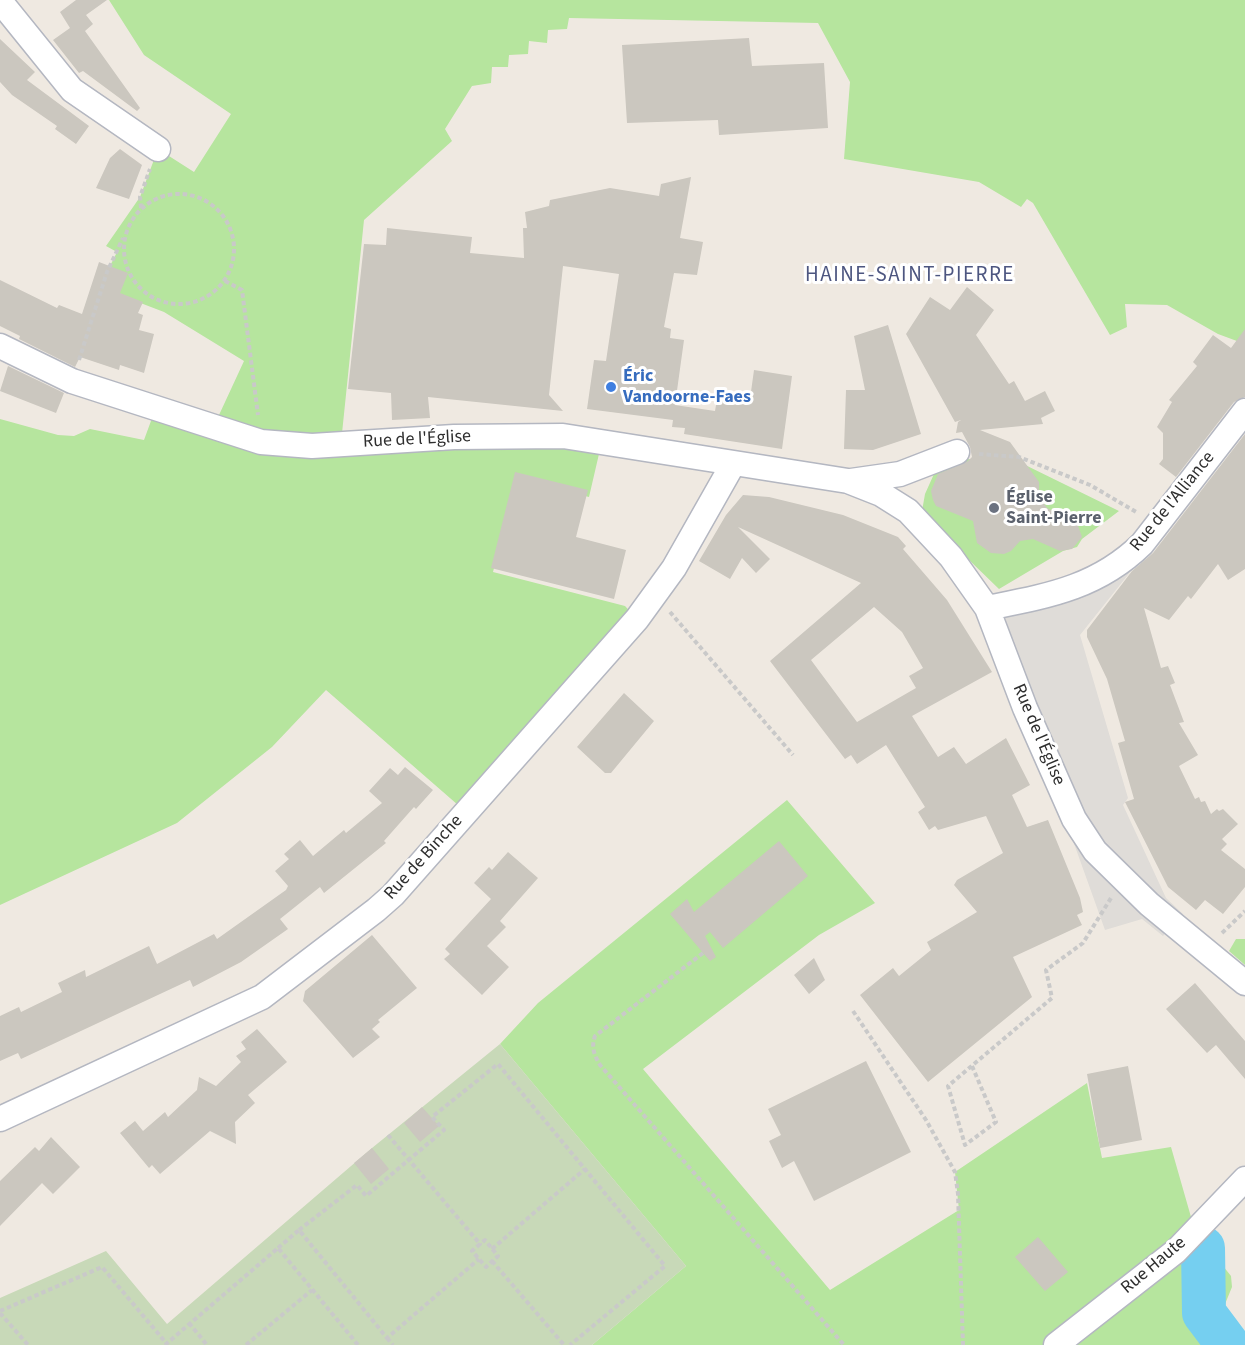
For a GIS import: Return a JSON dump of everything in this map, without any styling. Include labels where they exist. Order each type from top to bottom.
[{"type":"street","points":[[0,1],[72,90],[158,149]]},
{"type":"street","name":"Rue de l'Église","points":[[0,346],[72,381],[261,442],[312,446],[454,437],[563,436],[849,481],[881,494],[908,511],[951,557],[987,608],[1025,708],[1074,819],[1095,851],[1123,879],[1245,983]]},
{"type":"street","name":"Rue de l'Alliance","points":[[987,608],[1070,591],[1124,561],[1157,524],[1245,411]]},
{"type":"street","name":"Rue de l'Église","points":[[849,481],[900,474],[957,452]]},
{"type":"street","name":"Rue de Binche","points":[[0,1119],[262,997],[356,928],[393,895],[615,644],[655,595],[682,555],[733,464]]},
{"type":"street","name":"Rue Haute","points":[[1056,1345],[1176,1251],[1245,1179]]},
{"type":"path","points":[[141,208],[140,197],[158,149]]},
{"type":"path","points":[[72,381],[107,273],[129,225],[141,208],[156,199],[174,194],[192,195],[208,202],[222,213],[231,229],[235,246],[233,264],[225,281],[212,294],[196,302],[178,304],[160,301],[138,285],[125,261],[124,242],[129,225]]},
{"type":"path","points":[[225,281],[242,290],[261,442]]},
{"type":"path","points":[[957,452],[1019,458],[1090,485],[1157,524]]},
{"type":"path","points":[[655,595],[793,755]]},
{"type":"path","points":[[972,1066],[996,1122],[965,1145],[948,1086],[1052,998],[1046,970],[1083,943],[1123,879]]},
{"type":"path","points":[[703,952],[595,1036],[592,1046],[594,1054],[600,1065],[844,1345]]},
{"type":"path","points":[[853,1011],[926,1120],[955,1172],[958,1194],[963,1345]]},
{"type":"path","points":[[28,1345],[0,1312],[102,1267],[166,1345],[299,1230],[357,1185],[366,1196],[409,1160],[444,1130],[432,1117],[498,1064],[665,1266],[570,1345]]},
{"type":"path","points":[[388,1135],[480,1244]]},
{"type":"path","points":[[492,1249],[585,1169]]},
{"type":"path","points":[[299,1230],[393,1345]]},
{"type":"path","points":[[485,1240],[492,1249],[498,1256],[486,1267],[472,1251],[485,1240]]},
{"type":"path","points":[[278,1248],[358,1345]]},
{"type":"path","points":[[387,1338],[479,1259]]},
{"type":"path","points":[[492,1261],[564,1345]]},
{"type":"path","points":[[246,1345],[312,1290]]},
{"type":"path","points":[[189,1323],[207,1345]]},
{"type":"green space","points":[[109,0],[1245,0],[1245,344],[1218,334],[1167,305],[1125,304],[1127,327],[1110,335],[1033,203],[1027,199],[1021,207],[979,182],[844,159],[850,82],[818,23],[569,18],[567,29],[548,30],[547,43],[529,41],[528,54],[509,55],[508,67],[492,67],[491,83],[472,86],[445,129],[452,141],[364,220],[341,443],[602,441],[589,497],[516,478],[493,572],[625,606],[637,619],[466,812],[326,690],[272,747],[177,823],[0,905],[0,419],[58,435],[74,436],[90,429],[144,440],[155,410],[213,428],[244,361],[164,312],[117,294],[107,272],[117,252],[106,246],[140,197],[158,149],[194,172],[231,114],[144,55]]},
{"type":"green space","points":[[961,459],[1015,460],[1119,511],[1082,539],[1077,547],[1063,551],[999,589],[935,527],[922,511],[925,494],[938,465]]},
{"type":"green space","points":[[787,800],[875,903],[819,935],[643,1069],[830,1290],[959,1210],[955,1172],[1087,1083],[1102,1158],[1171,1147],[1195,1231],[1231,1276],[1232,1287],[1223,1309],[1245,1332],[1245,1345],[592,1345],[686,1266],[500,1044],[538,1003]]},
{"type":"green space","points":[[1236,939],[1245,939],[1245,965],[1229,951]]},
{"type":"green space","points":[[500,1044],[686,1266],[592,1345],[0,1345],[0,1298],[106,1251],[167,1324],[372,1148]]},
{"type":"shaded area","points":[[1135,566],[1080,635],[1128,798],[1123,805],[1166,898],[1183,914],[1163,936],[1142,919],[1105,930],[1072,838],[1074,818],[987,608]]},
{"type":"building","points":[[76,0],[107,0],[86,15],[93,24],[85,31],[140,108],[137,111],[83,71],[79,73],[53,40],[70,28],[60,12]]},
{"type":"building","points":[[749,38],[752,66],[824,63],[828,128],[719,135],[718,120],[627,123],[622,45]]},
{"type":"building","points":[[0,39],[35,72],[27,80],[89,126],[76,144],[55,129],[57,126],[12,95],[0,82]]},
{"type":"building","points":[[120,149],[142,165],[129,199],[96,188],[110,158]]},
{"type":"building","points":[[691,177],[680,238],[703,242],[697,275],[674,273],[664,327],[671,329],[670,338],[684,340],[675,405],[715,411],[718,394],[750,399],[754,370],[792,376],[782,449],[684,434],[685,428],[672,427],[673,420],[587,409],[594,360],[606,361],[619,274],[563,266],[549,395],[563,411],[428,397],[430,418],[392,420],[391,393],[348,389],[364,244],[386,245],[387,228],[472,237],[470,253],[524,258],[523,228],[527,228],[525,212],[549,206],[550,200],[610,188],[659,196],[661,184]]},
{"type":"building","points":[[99,262],[128,273],[120,293],[143,302],[138,313],[143,315],[139,330],[154,334],[144,373],[120,365],[119,370],[80,357],[75,367],[19,339],[20,336],[0,326],[0,280],[57,308],[59,305],[82,314]]},
{"type":"building","points":[[967,287],[994,310],[976,335],[1009,384],[1014,381],[1025,401],[1045,391],[1055,411],[1041,418],[1043,424],[980,430],[1010,442],[1039,482],[1039,496],[1047,508],[1077,523],[1082,537],[1072,549],[1060,551],[1033,539],[1020,541],[1011,551],[1004,554],[991,553],[977,543],[973,521],[936,506],[933,500],[931,491],[938,474],[972,457],[970,447],[962,432],[956,433],[958,422],[961,420],[955,422],[906,334],[930,297],[950,310]]},
{"type":"building","points":[[888,325],[921,434],[873,450],[844,449],[846,390],[865,390],[854,336]]},
{"type":"building","points":[[1245,329],[1245,397],[1234,402],[1176,477],[1159,464],[1163,459],[1163,433],[1157,427],[1172,402],[1169,400],[1197,366],[1193,362],[1213,335],[1231,348]]},
{"type":"building","points":[[8,366],[64,393],[56,413],[0,391]]},
{"type":"building","points":[[1245,434],[1245,569],[1228,580],[1218,564],[1191,599],[1188,596],[1169,620],[1144,608],[1161,668],[1168,666],[1175,683],[1170,685],[1184,722],[1179,723],[1198,755],[1179,766],[1195,799],[1199,797],[1201,802],[1205,801],[1211,814],[1217,809],[1219,811],[1223,809],[1238,824],[1222,839],[1227,844],[1221,850],[1245,869],[1245,887],[1223,914],[1205,900],[1196,910],[1168,887],[1125,802],[1134,799],[1118,743],[1125,741],[1107,679],[1087,637],[1087,630],[1132,571],[1153,553]]},
{"type":"building","points":[[515,472],[588,490],[576,537],[626,550],[614,599],[491,568]]},
{"type":"building","points":[[743,495],[769,497],[843,515],[898,537],[906,546],[903,549],[947,600],[992,672],[912,716],[938,757],[954,747],[966,764],[1006,738],[1030,785],[1012,795],[1027,827],[1048,820],[1080,898],[1083,912],[1077,915],[1082,925],[1013,957],[1032,997],[928,1082],[860,995],[893,968],[899,976],[931,950],[927,942],[977,912],[954,885],[957,880],[1003,853],[986,816],[938,830],[935,826],[929,830],[918,812],[925,807],[886,745],[857,764],[851,755],[845,759],[770,661],[861,583],[738,527],[770,559],[756,573],[742,558],[730,579],[699,561],[726,515]],"holes":[[[874,607],[902,632],[923,668],[909,676],[916,688],[857,722],[811,660]]]},
{"type":"building","points":[[624,693],[654,721],[611,773],[605,773],[577,747]]},
{"type":"building","points":[[405,767],[433,790],[416,809],[414,807],[384,841],[386,843],[324,893],[320,887],[280,919],[288,929],[241,962],[193,987],[190,980],[21,1059],[18,1053],[0,1061],[0,1016],[19,1007],[21,1012],[62,992],[58,983],[85,970],[86,977],[149,946],[157,964],[214,934],[217,939],[286,890],[288,886],[275,871],[289,859],[284,854],[300,840],[313,856],[344,830],[346,833],[382,803],[369,791],[390,768],[398,775]]},
{"type":"building","points":[[779,841],[808,876],[723,948],[710,932],[705,936],[716,957],[710,961],[670,914],[687,899],[694,912]]},
{"type":"building","points":[[508,852],[538,878],[500,921],[506,927],[487,946],[509,967],[482,995],[444,959],[450,954],[445,949],[491,899],[474,883],[489,867],[492,870]]},
{"type":"building","points":[[372,935],[417,988],[378,1020],[380,1022],[372,1029],[380,1037],[353,1058],[303,1001],[305,991]]},
{"type":"building","points":[[814,958],[825,980],[809,994],[794,975]]},
{"type":"building","points":[[1195,983],[1245,1041],[1245,1079],[1216,1045],[1207,1053],[1166,1009]]},
{"type":"building","points":[[257,1029],[287,1062],[248,1095],[255,1103],[235,1122],[236,1144],[210,1131],[160,1174],[152,1165],[149,1168],[120,1133],[135,1121],[143,1131],[165,1112],[168,1117],[197,1090],[199,1077],[216,1086],[241,1062],[236,1056],[246,1049],[241,1042]]},
{"type":"building","points":[[866,1061],[911,1152],[814,1201],[794,1161],[782,1168],[769,1141],[781,1135],[768,1109]]},
{"type":"building","points":[[1128,1066],[1142,1140],[1100,1148],[1087,1074]]},
{"type":"building","points":[[422,1107],[439,1126],[420,1142],[404,1123]]},
{"type":"building","points":[[51,1137],[80,1167],[53,1194],[42,1183],[0,1226],[0,1181],[35,1147],[39,1151]]},
{"type":"building","points":[[372,1148],[389,1169],[371,1184],[354,1163]]},
{"type":"building","points":[[1038,1237],[1068,1272],[1045,1291],[1015,1257]]},
{"type":"waterway","points":[[1203,1248],[1204,1313],[1228,1345]]},
{"type":"place","name":"Éric Vandoorne-Faes","points":[[611,387]]},
{"type":"place","name":"Église Saint-Pierre","points":[[994,508]]},
{"type":"district","name":"HAINE-SAINT-PIERRE","points":[[910,276]]}]
